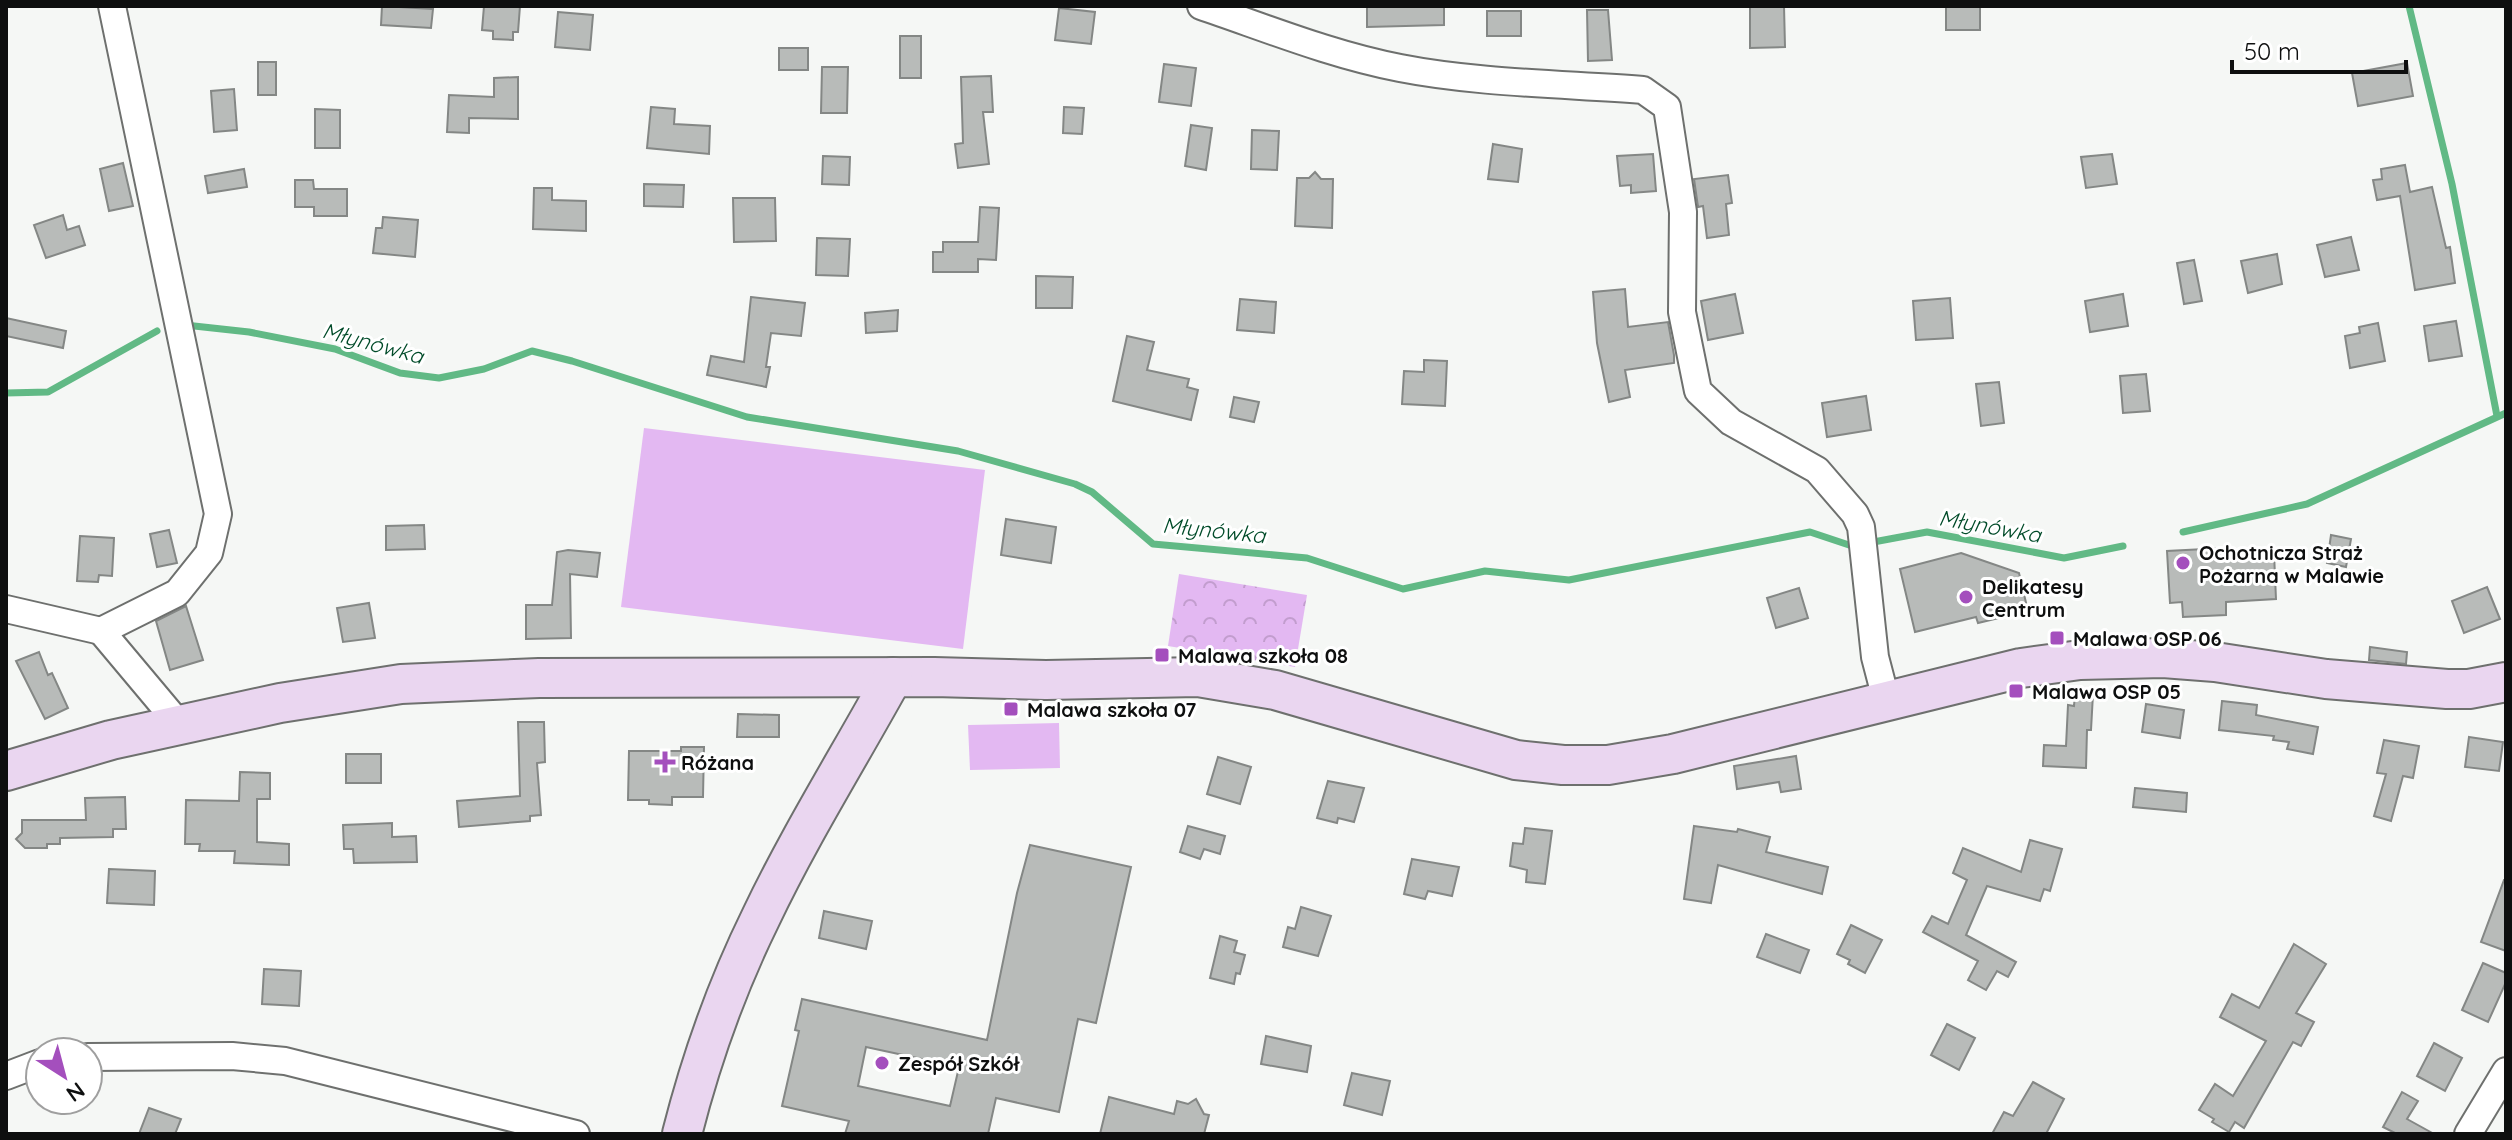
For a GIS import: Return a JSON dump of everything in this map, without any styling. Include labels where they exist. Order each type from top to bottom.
[{"type":"street","points":[[101,631],[177,593],[209,553],[218,514],[112,6]]},
{"type":"street","points":[[1201,6],[1326,48],[1399,68],[1446,75],[1643,90],[1667,107],[1683,212],[1682,312],[1698,391],[1731,422],[1817,470],[1855,514],[1861,527],[1875,657],[1887,703]]},
{"type":"street","points":[[6,609],[101,631],[179,724]]},
{"type":"street","points":[[6,771],[111,740],[280,703],[401,684],[539,678],[1046,680],[1198,677],[1275,690],[1516,760],[1563,765],[1608,765],[1673,754],[2049,663],[2163,658],[2215,662],[2326,679],[2447,689],[2506,682]]},
{"type":"street","points":[[682,1134],[705,1054],[745,950],[893,677]]},
{"type":"street","points":[[104,1057],[232,1056],[285,1061],[576,1134]]},
{"type":"street","points":[[2468,1134],[2506,1071]]},
{"type":"green space","points":[[644,428],[985,470],[963,649],[621,607]]},
{"type":"green space","points":[[1179,574],[1307,595],[1295,667],[1168,646]]},
{"type":"green space","points":[[1059,723],[1060,768],[970,770],[968,725]]},
{"type":"building","points":[[382,6],[433,9],[431,28],[381,25]]},
{"type":"building","points":[[484,6],[520,6],[518,32],[513,32],[513,40],[493,39],[493,31],[482,30]]},
{"type":"building","points":[[1367,6],[1444,6],[1444,25],[1367,27]]},
{"type":"building","points":[[1750,6],[1784,6],[1785,47],[1750,48]]},
{"type":"building","points":[[1946,6],[1980,6],[1980,30],[1946,30]]},
{"type":"building","points":[[1059,8],[1095,12],[1091,44],[1055,40]]},
{"type":"building","points":[[1587,10],[1608,10],[1612,60],[1588,61]]},
{"type":"building","points":[[1487,11],[1521,11],[1521,36],[1487,36]]},
{"type":"building","points":[[558,12],[593,15],[590,50],[555,47]]},
{"type":"building","points":[[900,36],[921,36],[921,78],[900,78]]},
{"type":"building","points":[[779,48],[808,48],[808,70],[779,70]]},
{"type":"building","points":[[258,62],[276,62],[276,95],[258,95]]},
{"type":"building","points":[[2407,63],[2413,96],[2358,106],[2352,73]]},
{"type":"building","points":[[1164,64],[1196,68],[1191,106],[1159,102]]},
{"type":"building","points":[[822,67],[848,67],[847,113],[821,113]]},
{"type":"building","points":[[991,76],[993,112],[983,112],[989,164],[958,168],[955,144],[963,143],[961,77]]},
{"type":"building","points":[[518,77],[518,119],[469,118],[469,133],[447,132],[449,95],[494,97],[494,78]]},
{"type":"building","points":[[234,89],[237,130],[214,132],[211,91]]},
{"type":"building","points":[[651,107],[675,109],[674,124],[710,126],[709,154],[647,148]]},
{"type":"building","points":[[1064,107],[1084,108],[1082,134],[1063,133]]},
{"type":"building","points":[[315,109],[340,110],[340,148],[315,148]]},
{"type":"building","points":[[1191,125],[1212,128],[1206,170],[1185,166]]},
{"type":"building","points":[[1252,130],[1279,131],[1277,170],[1251,169]]},
{"type":"building","points":[[1493,144],[1522,149],[1518,182],[1488,179]]},
{"type":"building","points":[[1653,154],[1656,191],[1631,193],[1631,185],[1620,186],[1617,156]]},
{"type":"building","points":[[2112,154],[2117,184],[2086,188],[2081,157]]},
{"type":"building","points":[[823,156],[850,157],[849,185],[822,184]]},
{"type":"building","points":[[123,163],[133,206],[109,211],[100,169]]},
{"type":"building","points":[[2405,165],[2410,192],[2432,187],[2446,248],[2450,247],[2455,283],[2415,290],[2400,196],[2377,200],[2373,180],[2382,179],[2381,169]]},
{"type":"building","points":[[244,169],[247,187],[208,193],[205,176]]},
{"type":"building","points":[[1315,172],[1321,179],[1333,179],[1332,228],[1295,226],[1297,178],[1309,178]]},
{"type":"building","points":[[1728,175],[1732,203],[1726,204],[1729,235],[1707,238],[1703,206],[1698,207],[1694,179]]},
{"type":"building","points":[[295,180],[313,180],[314,189],[347,189],[347,216],[314,216],[314,207],[295,207]]},
{"type":"building","points":[[644,184],[684,185],[683,207],[644,206]]},
{"type":"building","points":[[534,188],[552,188],[552,200],[586,201],[586,231],[533,229]]},
{"type":"building","points":[[733,198],[775,198],[776,241],[734,242]]},
{"type":"building","points":[[980,207],[999,208],[996,260],[978,259],[978,272],[933,272],[933,252],[943,252],[943,242],[978,242]]},
{"type":"building","points":[[63,215],[67,230],[79,226],[85,245],[46,258],[34,225]]},
{"type":"building","points":[[383,217],[418,220],[415,257],[373,253],[376,228],[382,228]]},
{"type":"building","points":[[2351,237],[2359,270],[2325,277],[2317,245]]},
{"type":"building","points":[[817,238],[850,239],[848,276],[816,275]]},
{"type":"building","points":[[2277,254],[2282,284],[2248,293],[2241,261]]},
{"type":"building","points":[[2194,260],[2202,301],[2184,304],[2177,263]]},
{"type":"building","points":[[1036,276],[1073,277],[1072,308],[1036,308]]},
{"type":"building","points":[[1625,289],[1628,327],[1668,322],[1674,363],[1625,370],[1630,397],[1609,402],[1597,343],[1593,292]]},
{"type":"building","points":[[1735,294],[1743,333],[1708,340],[1701,301]]},
{"type":"building","points":[[2123,294],[2128,326],[2090,332],[2085,301]]},
{"type":"building","points":[[751,297],[805,303],[801,336],[771,333],[766,387],[707,375],[711,356],[744,362]]},
{"type":"building","points":[[1950,298],[1953,338],[1916,340],[1913,301]]},
{"type":"building","points":[[1240,299],[1276,302],[1274,333],[1237,330]]},
{"type":"building","points":[[898,310],[897,331],[866,333],[865,313]]},
{"type":"building","points":[[6,318],[66,331],[63,348],[6,336]]},
{"type":"building","points":[[2456,321],[2462,356],[2429,361],[2424,326]]},
{"type":"building","points":[[2378,323],[2385,361],[2350,368],[2345,336],[2360,333],[2359,327]]},
{"type":"building","points":[[1127,336],[1154,342],[1147,370],[1189,379],[1187,387],[1198,390],[1191,420],[1113,401]]},
{"type":"building","points":[[1424,360],[1447,361],[1445,406],[1402,404],[1404,371],[1424,372]]},
{"type":"building","points":[[2146,374],[2150,411],[2123,413],[2120,376]]},
{"type":"building","points":[[1999,382],[2004,423],[1981,426],[1976,384]]},
{"type":"building","points":[[1866,396],[1871,430],[1827,437],[1822,403]]},
{"type":"building","points":[[1234,397],[1259,402],[1254,422],[1230,417]]},
{"type":"building","points":[[1006,519],[1056,527],[1051,563],[1001,555]]},
{"type":"building","points":[[424,525],[425,549],[386,550],[386,526]]},
{"type":"building","points":[[169,530],[177,563],[157,567],[150,534]]},
{"type":"building","points":[[2331,535],[2351,539],[2346,567],[2327,563]]},
{"type":"building","points":[[80,536],[114,538],[112,576],[99,575],[98,582],[77,581]]},
{"type":"building","points":[[2224,548],[2224,555],[2274,553],[2276,599],[2226,602],[2226,615],[2183,617],[2182,602],[2170,603],[2167,551]]},
{"type":"building","points":[[557,552],[600,553],[597,577],[570,574],[571,638],[526,639],[526,605],[552,605]]},
{"type":"building","name":"Delikatesy Centrum","points":[[1961,553],[2019,573],[2028,611],[1978,623],[1976,617],[1915,632],[1900,569]]},
{"type":"building","points":[[2487,587],[2500,619],[2464,633],[2452,601]]},
{"type":"building","points":[[1799,588],[1808,618],[1776,628],[1767,598]]},
{"type":"building","points":[[369,603],[375,638],[343,642],[337,608]]},
{"type":"building","points":[[186,606],[203,660],[170,670],[156,621]]},
{"type":"building","points":[[2370,647],[2407,652],[2406,664],[2369,660]]},
{"type":"building","points":[[39,652],[48,675],[52,673],[68,708],[45,719],[16,661]]},
{"type":"building","points":[[2075,693],[2093,694],[2091,730],[2087,730],[2086,768],[2043,766],[2044,745],[2066,746],[2068,705],[2074,706]]},
{"type":"building","points":[[2222,701],[2257,705],[2256,715],[2318,727],[2313,754],[2287,749],[2289,742],[2273,740],[2274,736],[2219,730]]},
{"type":"building","points":[[2146,704],[2184,710],[2180,738],[2142,732]]},
{"type":"building","points":[[738,714],[779,715],[779,737],[737,737]]},
{"type":"building","points":[[518,722],[544,722],[545,762],[537,763],[541,815],[530,816],[530,821],[459,827],[457,801],[520,796]]},
{"type":"building","points":[[2469,737],[2503,742],[2499,771],[2465,767]]},
{"type":"building","points":[[2384,740],[2419,746],[2413,778],[2403,776],[2391,821],[2374,816],[2386,774],[2377,773]]},
{"type":"building","points":[[681,747],[704,747],[703,797],[672,797],[672,805],[628,800],[629,751],[681,751]]},
{"type":"building","points":[[346,754],[381,754],[381,783],[346,783]]},
{"type":"building","points":[[1796,756],[1801,789],[1781,792],[1779,782],[1737,789],[1734,766]]},
{"type":"building","points":[[1218,757],[1251,767],[1240,804],[1207,794]]},
{"type":"building","points":[[240,772],[270,773],[270,799],[257,799],[257,842],[289,844],[289,865],[234,863],[235,851],[199,851],[200,844],[185,844],[186,800],[239,801]]},
{"type":"building","points":[[1328,781],[1364,788],[1354,822],[1338,818],[1337,823],[1317,818]]},
{"type":"building","points":[[2135,788],[2187,793],[2186,812],[2133,807]]},
{"type":"building","points":[[125,797],[126,829],[113,829],[113,837],[60,838],[60,844],[47,844],[47,848],[25,848],[16,839],[22,833],[22,820],[86,820],[85,798]]},
{"type":"building","points":[[392,823],[392,837],[416,836],[417,862],[354,863],[353,849],[344,849],[343,825]]},
{"type":"building","points":[[1188,826],[1225,836],[1220,854],[1204,849],[1200,859],[1180,852]]},
{"type":"building","points":[[1694,826],[1737,832],[1738,829],[1770,837],[1766,852],[1828,867],[1822,894],[1718,865],[1711,903],[1684,899]]},
{"type":"building","points":[[1525,828],[1552,831],[1545,884],[1526,882],[1527,870],[1510,866],[1513,843],[1523,844]]},
{"type":"building","points":[[2030,840],[2062,849],[2050,891],[2044,889],[2040,901],[1987,886],[1966,935],[2016,962],[2008,977],[1997,971],[1986,990],[1968,980],[1978,961],[1923,932],[1932,916],[1948,924],[1967,880],[1953,873],[1963,848],[2021,872]]},
{"type":"building","points":[[1030,845],[1131,867],[1096,1023],[1078,1019],[1059,1112],[996,1098],[988,1134],[845,1134],[849,1121],[782,1106],[799,1031],[795,1030],[802,999],[987,1040]],"holes":[[[866,1047],[959,1067],[950,1106],[858,1086]]]},
{"type":"building","points":[[1412,859],[1459,867],[1452,896],[1428,891],[1425,899],[1404,894]]},
{"type":"building","points":[[109,869],[155,871],[154,905],[107,903]]},
{"type":"building","points":[[2506,880],[2506,951],[2481,942]]},
{"type":"building","points":[[1301,907],[1331,916],[1318,956],[1283,947],[1288,927],[1295,929]]},
{"type":"building","points":[[824,911],[872,921],[866,949],[819,938]]},
{"type":"building","points":[[1851,925],[1882,940],[1865,973],[1837,954]]},
{"type":"building","points":[[1766,934],[1809,950],[1800,973],[1757,957]]},
{"type":"building","points":[[1220,936],[1237,941],[1234,952],[1245,955],[1234,984],[1210,978]]},
{"type":"building","points":[[2294,944],[2326,964],[2296,1013],[2314,1022],[2301,1046],[2293,1042],[2244,1128],[2235,1122],[2229,1132],[2199,1110],[2215,1084],[2233,1096],[2266,1041],[2220,1017],[2232,994],[2259,1008]]},
{"type":"building","points":[[2483,963],[2506,973],[2506,982],[2488,1022],[2462,1010]]},
{"type":"building","points":[[264,969],[301,971],[299,1006],[262,1004]]},
{"type":"building","points":[[1947,1024],[1975,1038],[1959,1070],[1931,1055]]},
{"type":"building","points":[[1266,1036],[1311,1046],[1307,1072],[1261,1064]]},
{"type":"building","points":[[2434,1043],[2462,1058],[2445,1091],[2417,1076]]},
{"type":"building","points":[[1352,1073],[1390,1081],[1382,1115],[1344,1105]]},
{"type":"building","points":[[2033,1082],[2064,1099],[2046,1134],[1992,1134],[2004,1112],[2013,1116]]},
{"type":"building","points":[[2402,1092],[2418,1101],[2407,1119],[2434,1134],[2397,1134],[2383,1127]]},
{"type":"building","points":[[1109,1097],[1174,1114],[1177,1101],[1188,1104],[1196,1099],[1204,1114],[1209,1115],[1204,1134],[1100,1134]]},
{"type":"building","points":[[149,1108],[181,1119],[175,1134],[139,1134]]},
{"type":"waterway","points":[[2409,6],[2452,184],[2497,416]]},
{"type":"waterway","name":"Młynówka","points":[[185,325],[249,332],[335,349],[400,373],[439,378],[484,369],[532,351],[747,417],[958,451],[1075,484],[1092,492],[1153,544],[1307,558],[1403,589],[1485,571],[1569,580],[1810,532],[1852,546],[1927,532],[2064,558],[2123,546]]},
{"type":"waterway","name":"Młynówka","points":[[6,393],[48,392],[157,331]]},
{"type":"waterway","name":"Młynówka","points":[[2183,532],[2307,504],[2506,413]]},
{"type":"place","name":"Ochotnicza Straż Pożarna w Malawie","points":[[2183,563]]},
{"type":"place","name":"Delikatesy Centrum","points":[[1966,597]]},
{"type":"place","name":"Malawa OSP 06","points":[[2057,638]]},
{"type":"place","name":"Malawa szkoła 08","points":[[1162,655]]},
{"type":"place","name":"Malawa OSP 05","points":[[2016,691]]},
{"type":"place","name":"Malawa szkoła 07","points":[[1011,709]]},
{"type":"place","name":"Różana","points":[[665,762]]},
{"type":"place","name":"Zespół Szkół","points":[[882,1063]]}]
